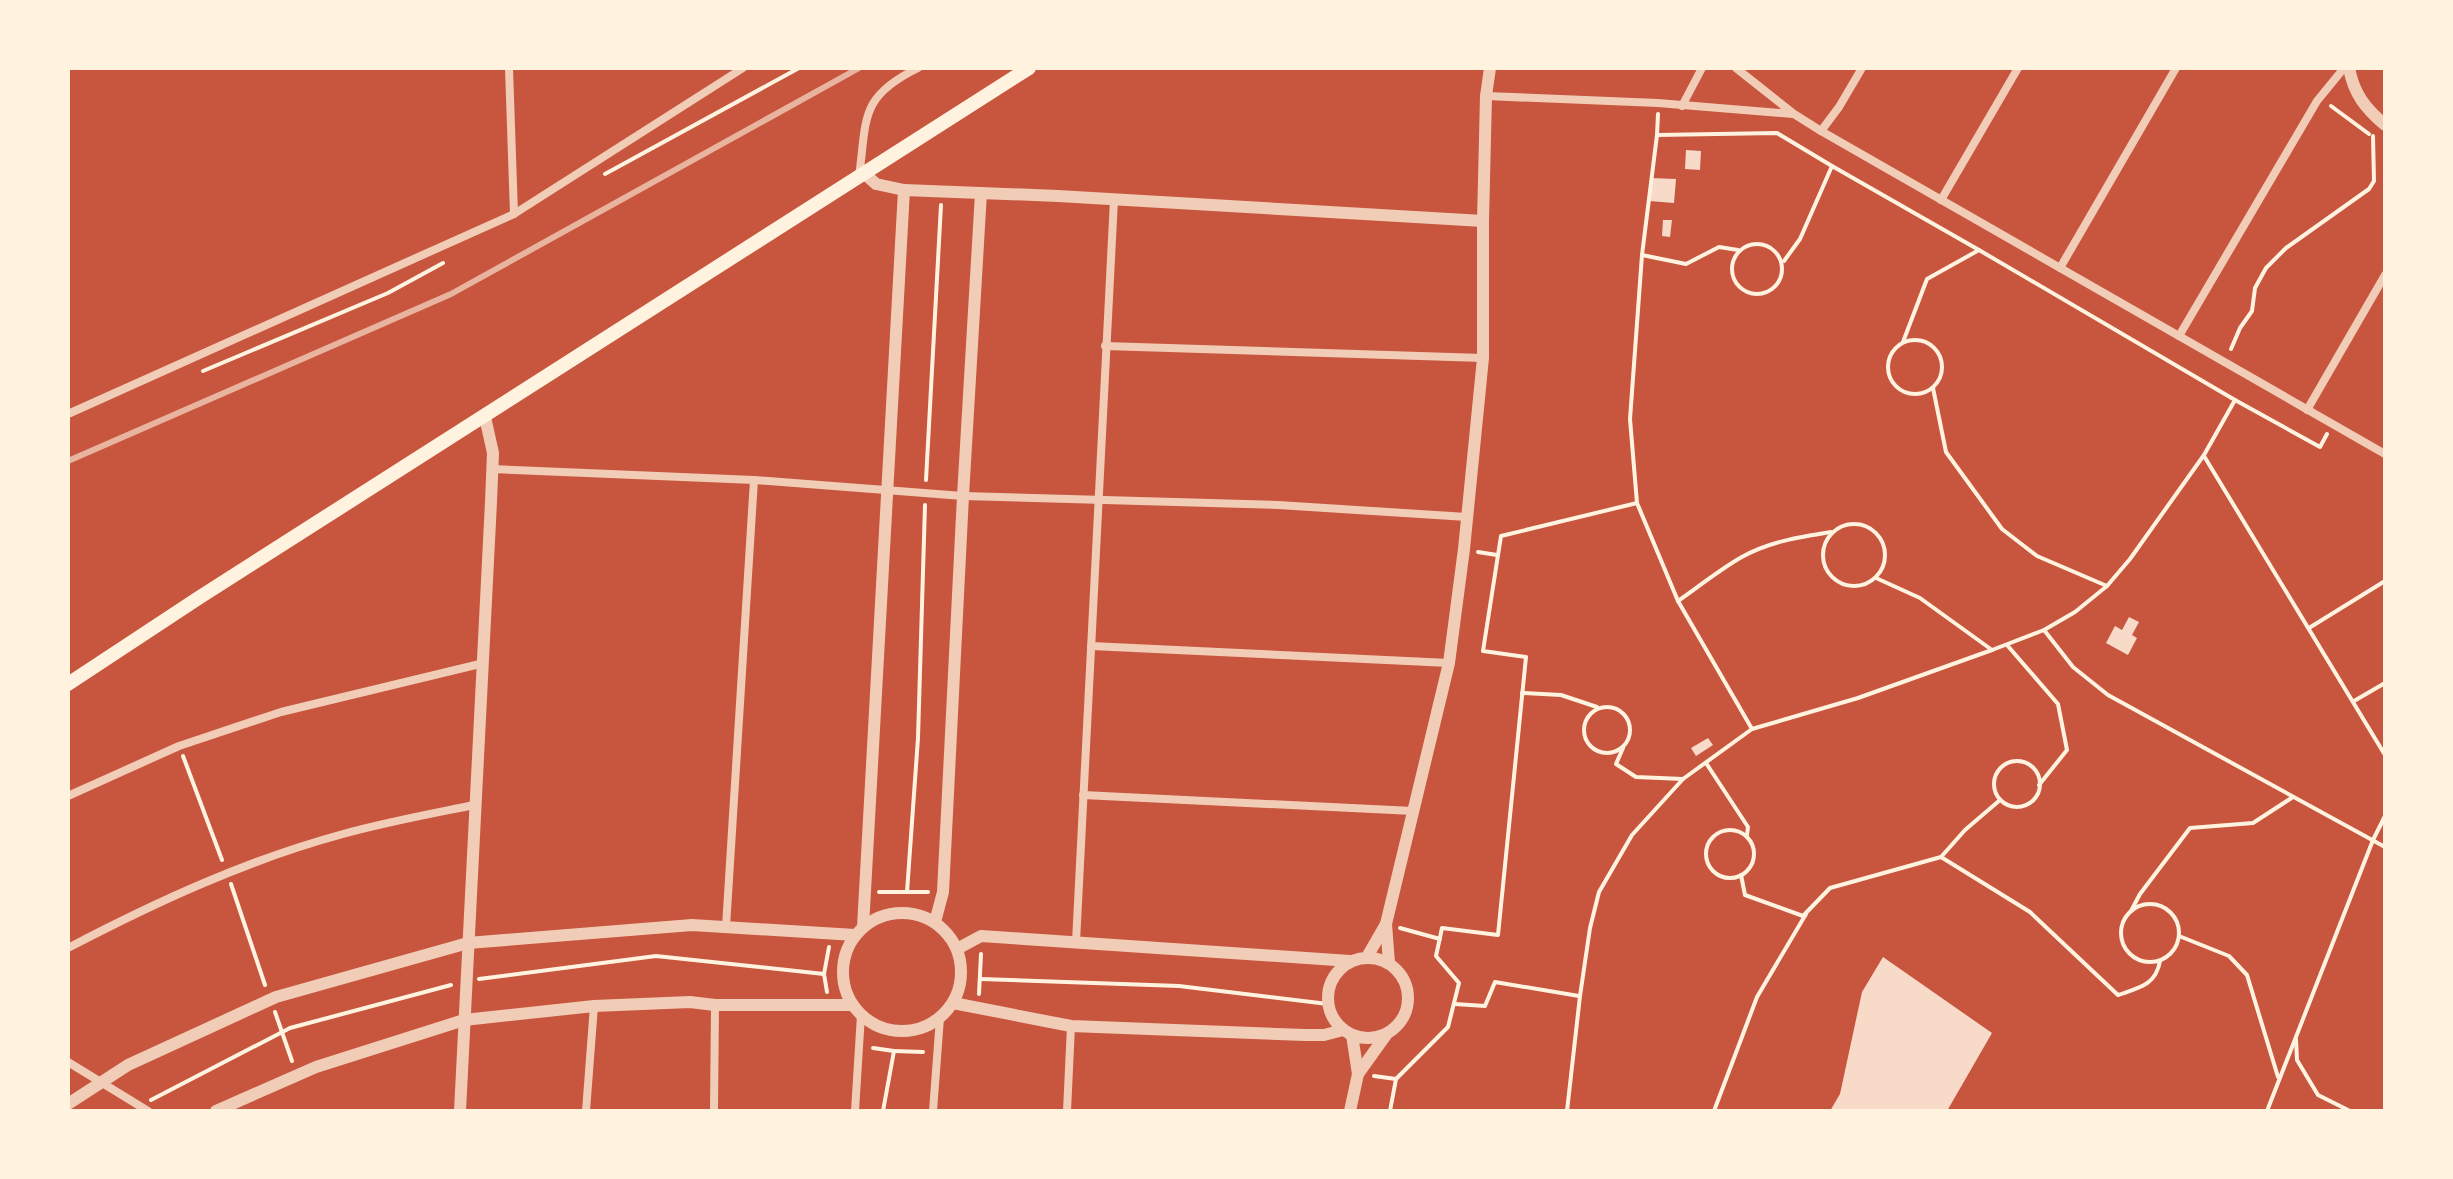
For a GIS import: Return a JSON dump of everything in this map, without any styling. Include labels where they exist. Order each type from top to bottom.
[{"type":"main road","points":[[68,684],[1029,68]]},
{"type":"street","points":[[509,68],[514,214]]},
{"type":"street","points":[[68,414],[514,214],[743,68]]},
{"type":"street","points":[[918,68],[892,81],[875,97],[867,117],[862,176],[876,184],[904,190],[1483,221]]},
{"type":"street","points":[[1367,957],[1386,924],[1449,663],[1483,358],[1486,96],[1490,68]]},
{"type":"street","points":[[1682,106],[1702,68]]},
{"type":"street","points":[[1736,68],[1794,114],[1821,131],[2385,454]]},
{"type":"street","points":[[1821,131],[1862,68]]},
{"type":"street","points":[[1941,200],[2018,68]]},
{"type":"street","points":[[2060,268],[2176,68]]},
{"type":"street","points":[[2179,336],[2321,96],[2346,68],[2353,88],[2366,109],[2385,125]]},
{"type":"street","points":[[1486,96],[1658,103],[1794,114]]},
{"type":"street","points":[[859,931],[865,892],[904,190]]},
{"type":"street","points":[[935,922],[943,892],[981,193]]},
{"type":"street","points":[[1076,942],[1114,200]]},
{"type":"street","points":[[2307,410],[2385,275]]},
{"type":"street","points":[[1105,346],[1483,358]]},
{"type":"street","points":[[460,1111],[493,453],[485,417]]},
{"type":"street","points":[[492,469],[754,480],[963,496],[1278,505],[1467,517]]},
{"type":"street","points":[[726,927],[754,480]]},
{"type":"street","points":[[1091,646],[1449,663]]},
{"type":"street","points":[[68,796],[179,746],[281,712],[484,663]]},
{"type":"street","points":[[1083,795],[1413,811]]},
{"type":"street","points":[[68,948],[227,873],[342,834],[474,805]]},
{"type":"street","points":[[898,912],[917,914],[935,922],[948,934],[957,949],[961,967],[960,986],[953,1003],[940,1018],[916,1029],[891,1031],[874,1025],[856,1010],[844,988],[842,969],[846,951],[859,931],[879,916],[898,912]]},
{"type":"street","points":[[1386,924],[1389,963]]},
{"type":"street","points":[[68,1104],[128,1065],[270,999],[468,943],[692,925],[831,934],[859,931]]},
{"type":"street","points":[[957,949],[981,936],[1350,961],[1367,957],[1381,959],[1404,977],[1409,1002],[1406,1015],[1386,1035],[1358,1074],[1350,1111]]},
{"type":"street","points":[[1350,961],[1338,970],[1331,982],[1328,1004],[1334,1019],[1348,1032],[1366,1039],[1386,1035]]},
{"type":"street","points":[[216,1111],[316,1067],[464,1020],[594,1006],[690,1002],[856,1010]]},
{"type":"street","points":[[953,1003],[1071,1026],[1305,1035],[1348,1032]]},
{"type":"street","points":[[714,1111],[715,1005]]},
{"type":"street","points":[[586,1111],[594,1006]]},
{"type":"street","points":[[855,1111],[859,1047],[856,1010]]},
{"type":"street","points":[[933,1111],[940,1018]]},
{"type":"street","points":[[1067,1111],[1071,1026]]},
{"type":"street","points":[[1348,1032],[1358,1074]]},
{"type":"street","points":[[68,1062],[148,1111]]},
{"type":"path","points":[[2321,96],[2338,113],[2385,142]]},
{"type":"path","points":[[1658,103],[1642,255],[1630,419],[1637,503],[1678,601],[1752,729]]},
{"type":"path","points":[[1657,135],[1777,133],[2320,447],[2332,424]]},
{"type":"path","points":[[2224,362],[2252,311],[2255,288],[2266,268],[2286,248],[2362,195],[2374,181],[2373,136]]},
{"type":"path","points":[[1738,250],[1732,274],[1742,289],[1750,293],[1769,291],[1776,286],[1784,261],[1800,239],[1832,166]]},
{"type":"path","points":[[865,892],[907,892],[918,738],[925,492],[942,191]]},
{"type":"path","points":[[1642,255],[1686,264],[1719,247],[1738,250],[1755,243],[1768,246],[1784,261]]},
{"type":"path","points":[[1933,388],[1906,393],[1894,385],[1887,365],[1892,351],[1903,342],[1927,279],[1979,250]]},
{"type":"path","points":[[1903,342],[1922,340],[1938,352],[1942,370],[1933,388],[1946,452],[2002,529],[2037,556],[2107,586]]},
{"type":"path","points":[[1567,1111],[1580,996],[1599,892],[1632,835],[1683,779],[1752,729],[1858,698],[2006,645],[2044,630],[2075,612],[2107,586],[2130,559],[2204,455],[2235,400]]},
{"type":"path","points":[[2204,455],[2385,755]]},
{"type":"path","points":[[1390,1111],[1396,1079],[1448,1027],[1455,1004],[1459,983],[1436,956],[1442,928],[1498,935],[1526,657],[1483,651],[1501,536],[1637,503]]},
{"type":"path","points":[[1678,601],[1740,558],[1794,538],[1833,532],[1843,525],[1867,527],[1877,534],[1885,556],[1875,577],[1855,585],[1845,584],[1828,571],[1823,551],[1833,532]]},
{"type":"path","points":[[1875,577],[1920,598],[1992,650]]},
{"type":"path","points":[[2308,628],[2385,581]]},
{"type":"path","points":[[2044,630],[2073,667],[2108,695],[2385,847]]},
{"type":"path","points":[[2006,645],[2058,704],[2067,750],[2039,785],[2035,798],[2020,806],[2012,806],[2000,800],[1996,793],[1995,778],[2002,766],[2016,761],[2028,764],[2038,776],[2039,785]]},
{"type":"path","points":[[2354,701],[2385,683]]},
{"type":"path","points":[[1522,693],[1561,695],[1600,708],[1616,709],[1627,719],[1629,737],[1616,764],[1636,777],[1683,779]]},
{"type":"path","points":[[1600,708],[1586,719],[1585,739],[1600,753],[1616,752],[1623,748]]},
{"type":"path","points":[[1706,763],[1737,807],[1748,827],[1747,835]]},
{"type":"path","points":[[2131,911],[2150,904],[2164,907],[2172,913],[2179,927],[2176,948],[2160,961],[2148,963],[2138,960],[2126,950],[2121,927],[2140,894],[2190,828],[2253,823],[2293,797]]},
{"type":"path","points":[[1714,1111],[1757,997],[1806,913],[1830,888],[1941,857],[1965,830],[2000,800]]},
{"type":"path","points":[[2267,1111],[2385,816]]},
{"type":"path","points":[[1735,829],[1747,835],[1752,844],[1753,861],[1741,875],[1726,878],[1709,867],[1706,848],[1715,834],[1722,830],[1735,829]]},
{"type":"path","points":[[1941,857],[2030,912],[2118,995],[2148,985],[2158,973],[2160,961]]},
{"type":"path","points":[[1741,875],[1745,895],[1803,916],[1806,913]]},
{"type":"path","points":[[1386,924],[1440,939]]},
{"type":"path","points":[[139,1106],[282,1033],[466,980],[656,956],[824,974],[831,934]]},
{"type":"path","points":[[977,1008],[981,936]]},
{"type":"path","points":[[2179,936],[2229,956],[2247,975],[2279,1079]]},
{"type":"path","points":[[981,979],[1179,986],[1328,1004]]},
{"type":"path","points":[[1455,1004],[1485,1006],[1495,982],[1580,996]]},
{"type":"path","points":[[270,999],[297,1076]]},
{"type":"path","points":[[2296,1036],[2297,1060],[2318,1095],[2350,1111]]},
{"type":"path","points":[[859,1047],[936,1053]]},
{"type":"path","points":[[883,1111],[894,1051]]},
{"type":"building","points":[[1686,150],[1701,151],[1700,170],[1685,169]]},
{"type":"building","points":[[1651,178],[1676,179],[1674,203],[1649,201]]},
{"type":"building","points":[[1663,220],[1672,220],[1670,237],[1662,236]]},
{"type":"building","points":[[2129,617],[2139,622],[2132,635],[2137,638],[2128,655],[2106,643],[2115,626],[2122,630]]},
{"type":"building","points":[[1708,738],[1713,745],[1696,756],[1691,748]]},
{"type":"building","points":[[1883,957],[1992,1033],[1947,1111],[1830,1111],[1840,1094],[1862,992]]},
{"type":"railway","points":[[68,461],[451,294],[859,68]]}]
